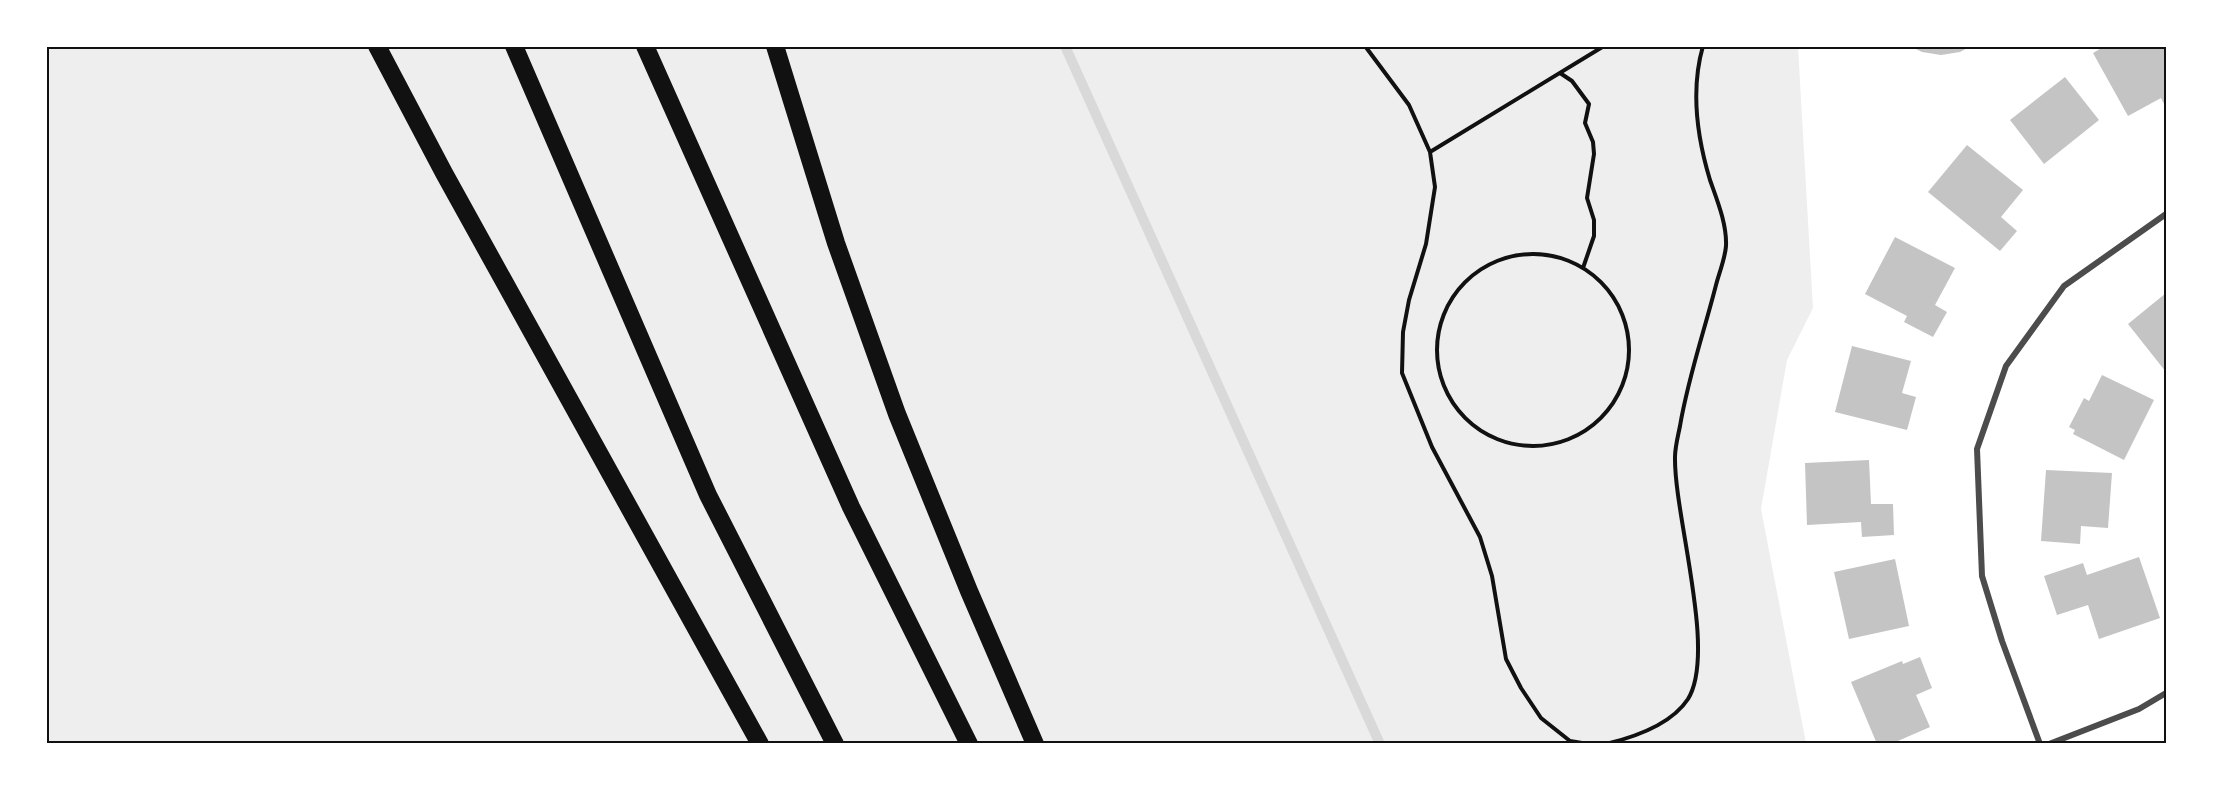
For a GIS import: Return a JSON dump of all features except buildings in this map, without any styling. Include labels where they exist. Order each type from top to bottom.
[{"type":"highway","points":[[377,46],[444,173],[760,744]]},
{"type":"highway","points":[[514,46],[708,495],[835,744]]},
{"type":"highway","points":[[645,46],[851,507],[969,744]]},
{"type":"highway","points":[[775,46],[836,243],[897,414],[969,591],[1035,744]]},
{"type":"street","points":[[2040,744],[2002,641],[1982,576],[1977,449],[2006,366],[2064,286],[2166,214]]},
{"type":"street","points":[[2049,744],[2139,709],[2166,693]]},
{"type":"path","points":[[1365,46],[1409,105],[1430,152],[1435,187],[1426,244],[1403,332],[1402,373],[1432,447],[1480,537],[1492,576],[1506,659],[1521,688],[1541,718],[1570,741],[1588,744]]},
{"type":"path","points":[[1430,152],[1604,46]]},
{"type":"path","points":[[1606,744],[1631,738],[1670,718],[1688,699],[1697,667],[1695,618],[1688,555],[1678,505],[1675,456],[1693,365],[1726,245],[1721,211],[1697,133],[1696,94],[1703,46]]},
{"type":"path","points":[[1560,73],[1572,81],[1589,104],[1585,123],[1593,142],[1594,154],[1587,198],[1594,220],[1594,236],[1583,268]]},
{"type":"path","points":[[1538,253],[1556,255],[1583,268],[1603,283],[1615,299],[1627,332],[1629,366],[1624,385],[1613,406],[1584,432],[1566,441],[1543,447],[1522,447],[1484,434],[1465,419],[1449,399],[1441,379],[1437,356],[1438,336],[1442,315],[1452,296],[1466,280],[1490,263],[1515,255],[1538,253]]},
{"type":"shaded area","points":[[46,47],[1798,47],[1813,308],[1787,360],[1761,509],[1806,743],[47,743]]},
{"type":"waterway","points":[[1065,46],[1380,744]]}]
